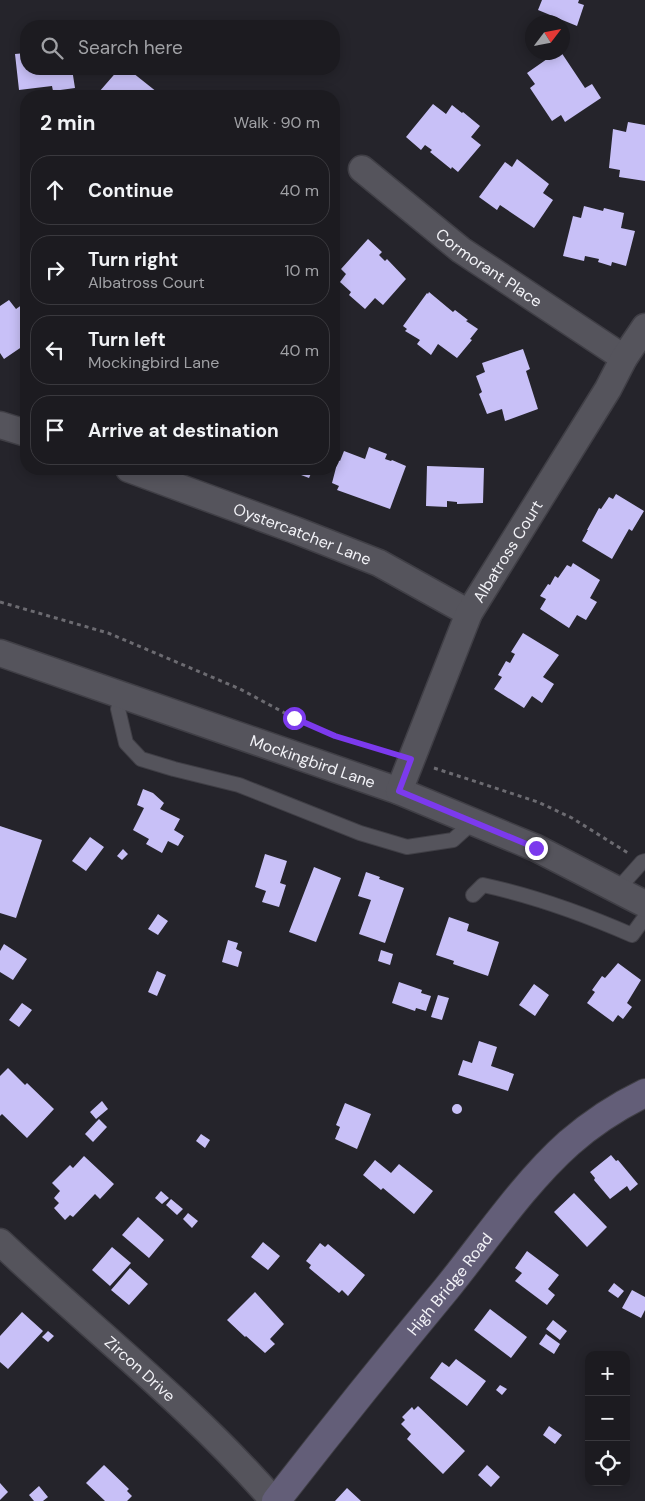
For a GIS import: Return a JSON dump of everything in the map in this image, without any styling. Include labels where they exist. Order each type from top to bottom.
[{"type":"street","name":"Cormorant Place","points":[[362,169],[461,250],[624,358]]},
{"type":"street","name":"Albatross Court","points":[[399,791],[469,612],[608,389],[624,358],[645,327]]},
{"type":"street","points":[[0,425],[20,431]]},
{"type":"street","name":"Oystercatcher Lane","points":[[145,475],[379,563],[469,612]]},
{"type":"street","name":"Mockingbird Lane","points":[[0,653],[399,791],[536,848],[645,904]]},
{"type":"street","name":"High Bridge Road","points":[[275,1501],[350,1405],[547,1165],[585,1129],[645,1093]]},
{"type":"street","name":"Zircon Drive","points":[[0,1242],[148,1375],[208,1432],[275,1501]]},
{"type":"lane","points":[[122,696],[118,709],[126,743],[141,759],[239,785],[360,833],[408,846],[453,840],[473,822]]},
{"type":"lane","points":[[618,889],[643,861]]},
{"type":"lane","points":[[473,895],[483,885],[514,892],[599,921],[638,937],[645,918]]},
{"type":"path","points":[[0,602],[108,633],[240,689],[294,718],[335,736],[411,759],[538,802],[572,818],[643,861]]},
{"type":"building","points":[[542,0],[579,0],[578,3],[584,5],[577,26],[570,23],[570,15],[550,15],[538,10]]},
{"type":"building","points":[[15,54],[20,54],[20,75],[73,75],[75,88],[53,90],[52,86],[19,90]]},
{"type":"building","points":[[546,60],[566,60],[585,88],[592,84],[601,98],[565,122],[561,115],[552,121],[530,88],[535,84],[527,73]]},
{"type":"building","points":[[114,75],[136,75],[154,90],[101,90]]},
{"type":"building","points":[[433,104],[446,114],[452,105],[480,126],[471,137],[481,145],[458,172],[452,167],[451,169],[430,152],[432,150],[425,145],[421,150],[406,137]]},
{"type":"building","points":[[628,122],[645,125],[645,181],[619,177],[620,170],[609,168],[613,129],[626,132]]},
{"type":"building","points":[[517,159],[549,184],[543,193],[553,200],[534,228],[500,205],[497,210],[479,197],[505,162],[512,167]]},
{"type":"building","points":[[584,206],[603,211],[604,208],[624,213],[621,228],[635,231],[626,266],[612,262],[611,266],[598,262],[599,259],[585,256],[584,261],[563,256],[573,216],[581,218]]},
{"type":"building","points":[[368,239],[382,252],[379,255],[385,261],[387,259],[406,279],[383,305],[375,298],[365,309],[349,295],[351,292],[340,282],[346,274],[341,269]]},
{"type":"building","points":[[429,292],[478,329],[470,339],[472,340],[457,358],[438,344],[431,355],[417,344],[420,340],[405,331],[407,329],[403,326]]},
{"type":"building","points":[[9,300],[16,309],[20,306],[20,348],[4,359],[0,353],[0,306]]},
{"type":"building","points":[[523,349],[530,369],[526,371],[538,409],[505,421],[502,409],[487,414],[479,394],[482,392],[476,376],[485,372],[482,363]]},
{"type":"building","points":[[369,447],[387,454],[385,459],[406,466],[390,509],[337,490],[339,486],[332,483],[334,475],[340,475],[340,461],[344,451],[365,459]]},
{"type":"building","points":[[427,466],[484,468],[483,503],[457,504],[457,502],[447,501],[447,507],[426,506]]},
{"type":"building","points":[[616,494],[644,511],[632,531],[629,529],[612,559],[582,541],[599,508],[601,509],[609,497],[613,499]]},
{"type":"building","points":[[573,563],[600,580],[590,598],[597,602],[586,620],[577,615],[569,628],[540,609],[546,599],[540,596],[555,576],[558,578],[567,565],[571,567]]},
{"type":"building","points":[[523,633],[559,655],[543,677],[554,684],[542,703],[532,696],[524,708],[494,689],[502,677],[498,675],[506,661],[510,663],[515,654],[511,652]]},
{"type":"building","points":[[143,789],[153,793],[164,803],[160,809],[180,819],[174,830],[184,836],[178,846],[168,841],[162,853],[146,844],[149,839],[133,830],[144,808],[137,805]]},
{"type":"building","points":[[0,826],[42,840],[16,918],[0,913]]},
{"type":"building","points":[[90,837],[104,847],[86,871],[72,861]]},
{"type":"building","points":[[123,849],[128,854],[122,860],[117,856]]},
{"type":"building","points":[[265,854],[287,861],[280,883],[286,885],[279,907],[262,902],[266,891],[255,887]]},
{"type":"building","points":[[314,867],[341,878],[316,942],[289,932]]},
{"type":"building","points":[[366,872],[404,888],[385,943],[359,934],[371,900],[358,896]]},
{"type":"building","points":[[158,914],[168,921],[158,935],[148,929]]},
{"type":"building","points":[[449,917],[469,924],[467,931],[499,942],[488,976],[453,964],[454,961],[436,955]]},
{"type":"building","points":[[228,940],[238,943],[236,949],[242,952],[238,967],[222,962]]},
{"type":"building","points":[[4,944],[27,959],[13,980],[0,972],[0,951]]},
{"type":"building","points":[[381,950],[393,954],[390,965],[378,961]]},
{"type":"building","points":[[618,963],[641,980],[627,1003],[632,1007],[623,1019],[618,1015],[613,1022],[587,1003],[595,992],[592,990],[602,976],[605,978]]},
{"type":"building","points":[[157,971],[166,975],[157,996],[148,992]]},
{"type":"building","points":[[399,982],[422,990],[421,993],[431,996],[426,1011],[416,1008],[415,1011],[392,1003]]},
{"type":"building","points":[[534,984],[549,995],[535,1016],[519,1005]]},
{"type":"building","points":[[438,995],[449,998],[442,1020],[431,1017]]},
{"type":"building","points":[[22,1003],[32,1010],[19,1027],[9,1020]]},
{"type":"building","points":[[479,1041],[497,1047],[491,1066],[514,1074],[508,1091],[458,1075],[463,1060],[472,1063]]},
{"type":"building","points":[[8,1068],[54,1109],[27,1138],[2,1114],[0,1116],[0,1076]]},
{"type":"building","points":[[102,1101],[108,1109],[96,1119],[90,1112]]},
{"type":"building","points":[[345,1103],[371,1114],[357,1149],[335,1139],[340,1127],[336,1125]]},
{"type":"building","points":[[457,1104],[462,1109],[457,1114],[452,1109]]},
{"type":"building","points":[[99,1119],[107,1127],[93,1142],[85,1134]]},
{"type":"building","points":[[201,1134],[210,1140],[205,1148],[196,1141]]},
{"type":"building","points":[[611,1155],[616,1161],[618,1160],[638,1184],[630,1191],[627,1186],[610,1199],[594,1180],[595,1178],[590,1172]]},
{"type":"building","points":[[84,1156],[114,1184],[100,1199],[95,1194],[73,1217],[70,1215],[65,1220],[54,1208],[59,1203],[54,1198],[60,1191],[52,1183],[70,1165],[73,1168]]},
{"type":"building","points":[[375,1160],[391,1173],[399,1164],[433,1191],[414,1214],[383,1188],[381,1190],[363,1175]]},
{"type":"building","points":[[161,1191],[169,1198],[162,1204],[155,1198]]},
{"type":"building","points":[[574,1193],[607,1227],[587,1247],[554,1212]]},
{"type":"building","points":[[171,1199],[183,1209],[177,1215],[166,1205]]},
{"type":"building","points":[[188,1213],[198,1221],[192,1228],[183,1219]]},
{"type":"building","points":[[138,1217],[164,1240],[149,1258],[122,1235]]},
{"type":"building","points":[[263,1242],[280,1256],[268,1270],[251,1257]]},
{"type":"building","points":[[320,1243],[325,1247],[328,1244],[365,1275],[348,1296],[342,1290],[339,1293],[309,1268],[311,1265],[306,1261]]},
{"type":"building","points":[[112,1247],[131,1263],[110,1286],[92,1270]]},
{"type":"building","points":[[527,1251],[559,1275],[548,1289],[555,1295],[547,1305],[515,1281],[522,1273],[515,1268]]},
{"type":"building","points":[[130,1268],[148,1284],[129,1305],[111,1290]]},
{"type":"building","points":[[614,1283],[624,1291],[618,1298],[608,1291]]},
{"type":"building","points":[[632,1290],[645,1297],[645,1310],[641,1318],[622,1308]]},
{"type":"building","points":[[255,1292],[284,1324],[270,1339],[275,1344],[265,1353],[227,1320]]},
{"type":"building","points":[[490,1309],[527,1337],[511,1358],[474,1330]]},
{"type":"building","points":[[22,1312],[43,1331],[8,1369],[0,1362],[0,1336]]},
{"type":"building","points":[[553,1320],[567,1331],[560,1340],[546,1329]]},
{"type":"building","points":[[48,1331],[54,1336],[48,1342],[42,1337]]},
{"type":"building","points":[[546,1334],[560,1344],[554,1354],[539,1344]]},
{"type":"building","points":[[456,1359],[486,1381],[467,1406],[430,1378],[442,1362],[449,1367]]},
{"type":"building","points":[[500,1385],[507,1389],[502,1395],[496,1390]]},
{"type":"building","points":[[418,1406],[465,1451],[443,1474],[407,1439],[411,1434],[401,1424],[405,1420],[402,1417],[412,1407],[414,1410]]},
{"type":"building","points":[[549,1426],[562,1435],[555,1444],[543,1435]]},
{"type":"building","points":[[104,1465],[129,1489],[127,1491],[132,1496],[127,1501],[105,1501],[86,1483]]},
{"type":"building","points":[[487,1465],[500,1477],[491,1487],[478,1475]]},
{"type":"building","points":[[0,1483],[8,1492],[0,1500]]},
{"type":"building","points":[[39,1486],[48,1497],[43,1501],[34,1501],[29,1495]]},
{"type":"building","points":[[347,1488],[361,1501],[335,1501]]},
{"type":"route","points":[[294,718],[335,736],[411,759],[399,791],[536,848]]}]
